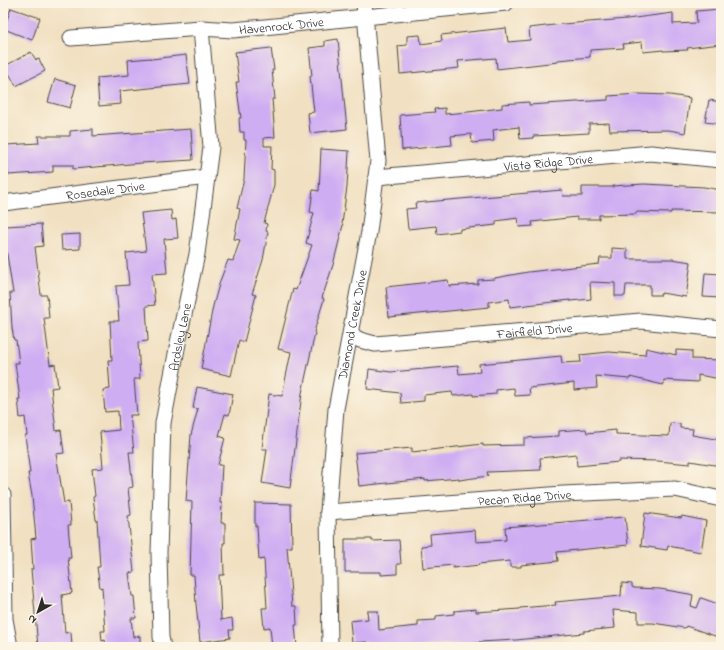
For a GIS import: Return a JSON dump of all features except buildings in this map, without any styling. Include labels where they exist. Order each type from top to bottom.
[{"type":"street","name":"Havenrock Drive","points":[[71,38],[201,28],[233,30],[364,10],[506,3]]},
{"type":"street","name":"Diamond Creek Drive","points":[[330,647],[328,512],[336,409],[369,232],[378,161],[364,10]]},
{"type":"street","name":"Ardsley Lane","points":[[163,647],[161,637],[159,553],[163,423],[197,254],[211,147],[201,28]]},
{"type":"street","name":"Vista Ridge Drive","points":[[376,177],[651,153],[721,160]]},
{"type":"street","name":"Rosedale Drive","points":[[3,203],[207,177]]},
{"type":"street","name":"Fairfield Drive","points":[[351,334],[360,340],[376,344],[641,321],[721,329]]},
{"type":"street","name":"Pecan Ridge Drive","points":[[328,512],[563,494],[675,489],[721,499]]},
{"type":"street","points":[[3,495],[5,619],[10,647]]}]
